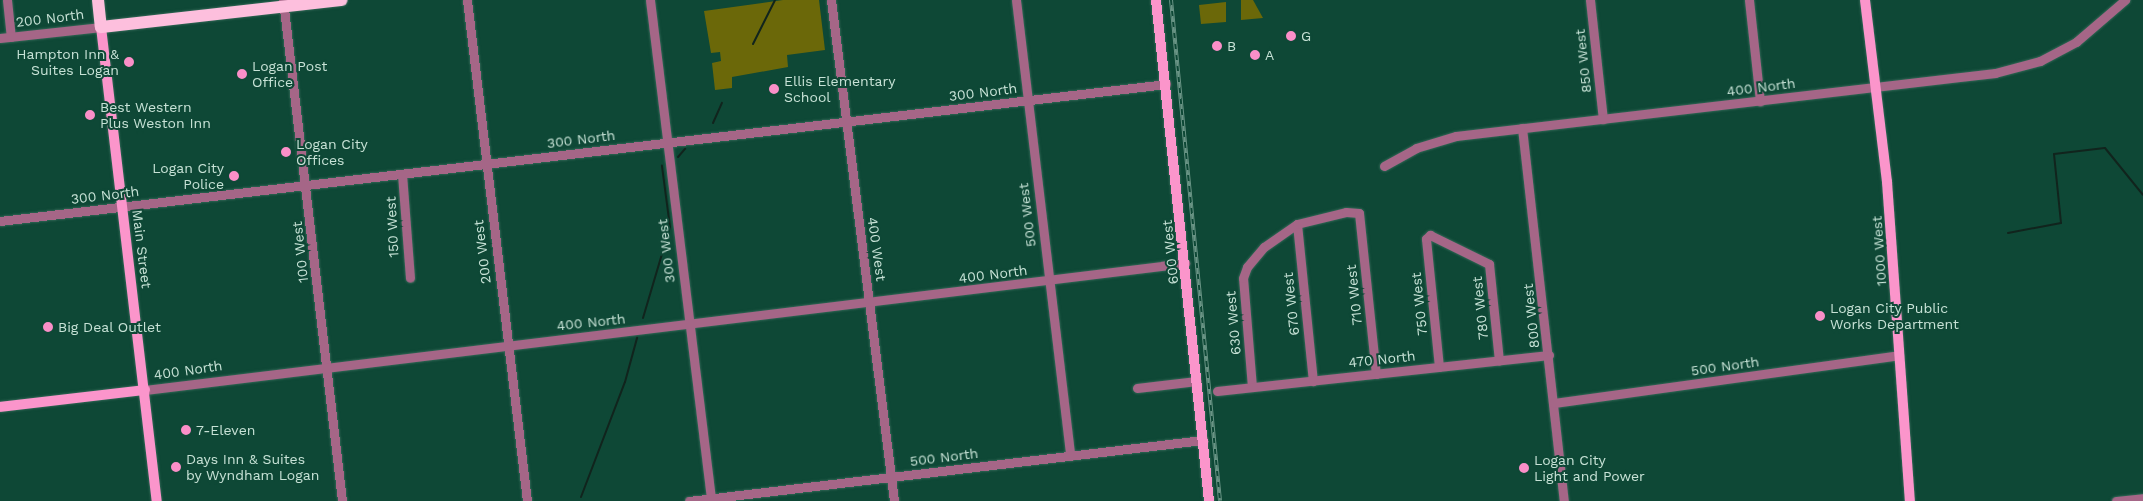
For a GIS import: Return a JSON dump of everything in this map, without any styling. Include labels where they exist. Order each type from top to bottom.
[{"type":"highway","name":"Main Street","points":[[98,0],[101,27]]},
{"type":"highway","name":"200 North","points":[[101,27],[283,3],[341,0]]},
{"type":"main road","name":"600 West","points":[[1156,0],[1209,501]]},
{"type":"main road","name":"1000 West","points":[[1865,0],[1889,202],[1910,501]]},
{"type":"main road","name":"Main Street","points":[[101,27],[157,501]]},
{"type":"main road","name":"400 North","points":[[0,407],[144,390]]},
{"type":"street","points":[[7,0],[11,37]]},
{"type":"street","name":"200 West","points":[[467,0],[527,501]]},
{"type":"street","name":"300 West","points":[[650,0],[711,498]]},
{"type":"street","name":"400 West","points":[[831,0],[894,501]]},
{"type":"street","name":"500 West","points":[[1016,0],[1070,456]]},
{"type":"street","name":"850 West","points":[[1590,0],[1603,119]]},
{"type":"street","points":[[1749,0],[1760,101]]},
{"type":"street","name":"400 North","points":[[1384,166],[1416,148],[1456,136],[1996,73],[2040,60],[2076,42],[2125,0]]},
{"type":"street","name":"100 West","points":[[283,3],[342,501]]},
{"type":"street","name":"200 North","points":[[0,38],[101,27]]},
{"type":"street","name":"300 North","points":[[0,222],[1166,84]]},
{"type":"street","name":"800 West","points":[[1522,128],[1564,501]]},
{"type":"street","name":"150 West","points":[[402,174],[410,278]]},
{"type":"street","name":"630 West","points":[[1252,387],[1243,278],[1247,267],[1264,247],[1297,224],[1327,214],[1359,213]]},
{"type":"street","name":"710 West","points":[[1359,213],[1376,374]]},
{"type":"street","name":"670 West","points":[[1297,224],[1313,381]]},
{"type":"street","name":"780 West","points":[[1426,239],[1430,235],[1438,237],[1489,264],[1499,360]]},
{"type":"street","name":"750 West","points":[[1426,239],[1439,367]]},
{"type":"street","name":"400 North","points":[[144,390],[326,366],[689,325],[1185,263]]},
{"type":"street","name":"470 North","points":[[1217,391],[1549,355]]},
{"type":"street","name":"500 North","points":[[1554,403],[1899,355]]},
{"type":"street","points":[[1137,388],[1197,381]]},
{"type":"street","name":"500 North","points":[[689,501],[1203,440]]},
{"type":"street","points":[[2116,501],[2143,498]]},
{"type":"shaded area","points":[[783,0],[819,0],[825,50],[787,55],[788,67],[732,77],[732,88],[715,90],[712,63],[721,61],[720,52],[711,53],[704,11]]},
{"type":"shaded area","points":[[1241,0],[1253,0],[1263,18],[1241,20]]},
{"type":"shaded area","points":[[1226,2],[1226,22],[1201,24],[1199,5]]},
{"type":"waterway","points":[[753,44],[775,0]]},
{"type":"waterway","points":[[713,123],[722,103]]},
{"type":"waterway","points":[[2008,233],[2061,223],[2054,154],[2105,148],[2143,195]]},
{"type":"waterway","points":[[678,157],[685,149]]},
{"type":"waterway","points":[[643,318],[670,227],[662,166]]},
{"type":"waterway","points":[[581,497],[625,382],[637,338]]},
{"type":"railway","points":[[1171,0],[1220,501]]},
{"type":"place","name":"G","points":[[1291,36]]},
{"type":"place","name":"B","points":[[1217,46]]},
{"type":"place","name":"A","points":[[1255,55]]},
{"type":"place","name":"Hampton Inn & Suites Logan","points":[[129,62]]},
{"type":"place","name":"Logan Post Office","points":[[242,74]]},
{"type":"place","name":"Ellis Elementary School","points":[[774,89]]},
{"type":"place","name":"Best Western Plus Weston Inn","points":[[90,115]]},
{"type":"place","name":"Logan City Offices","points":[[286,152]]},
{"type":"place","name":"Logan City Police","points":[[234,176]]},
{"type":"place","name":"Logan City Public Works Department","points":[[1820,316]]},
{"type":"place","name":"Big Deal Outlet","points":[[48,327]]},
{"type":"place","name":"7-Eleven","points":[[186,430]]},
{"type":"place","name":"Days Inn & Suites by Wyndham Logan","points":[[176,467]]},
{"type":"place","name":"Logan City Light and Power","points":[[1524,468]]}]
